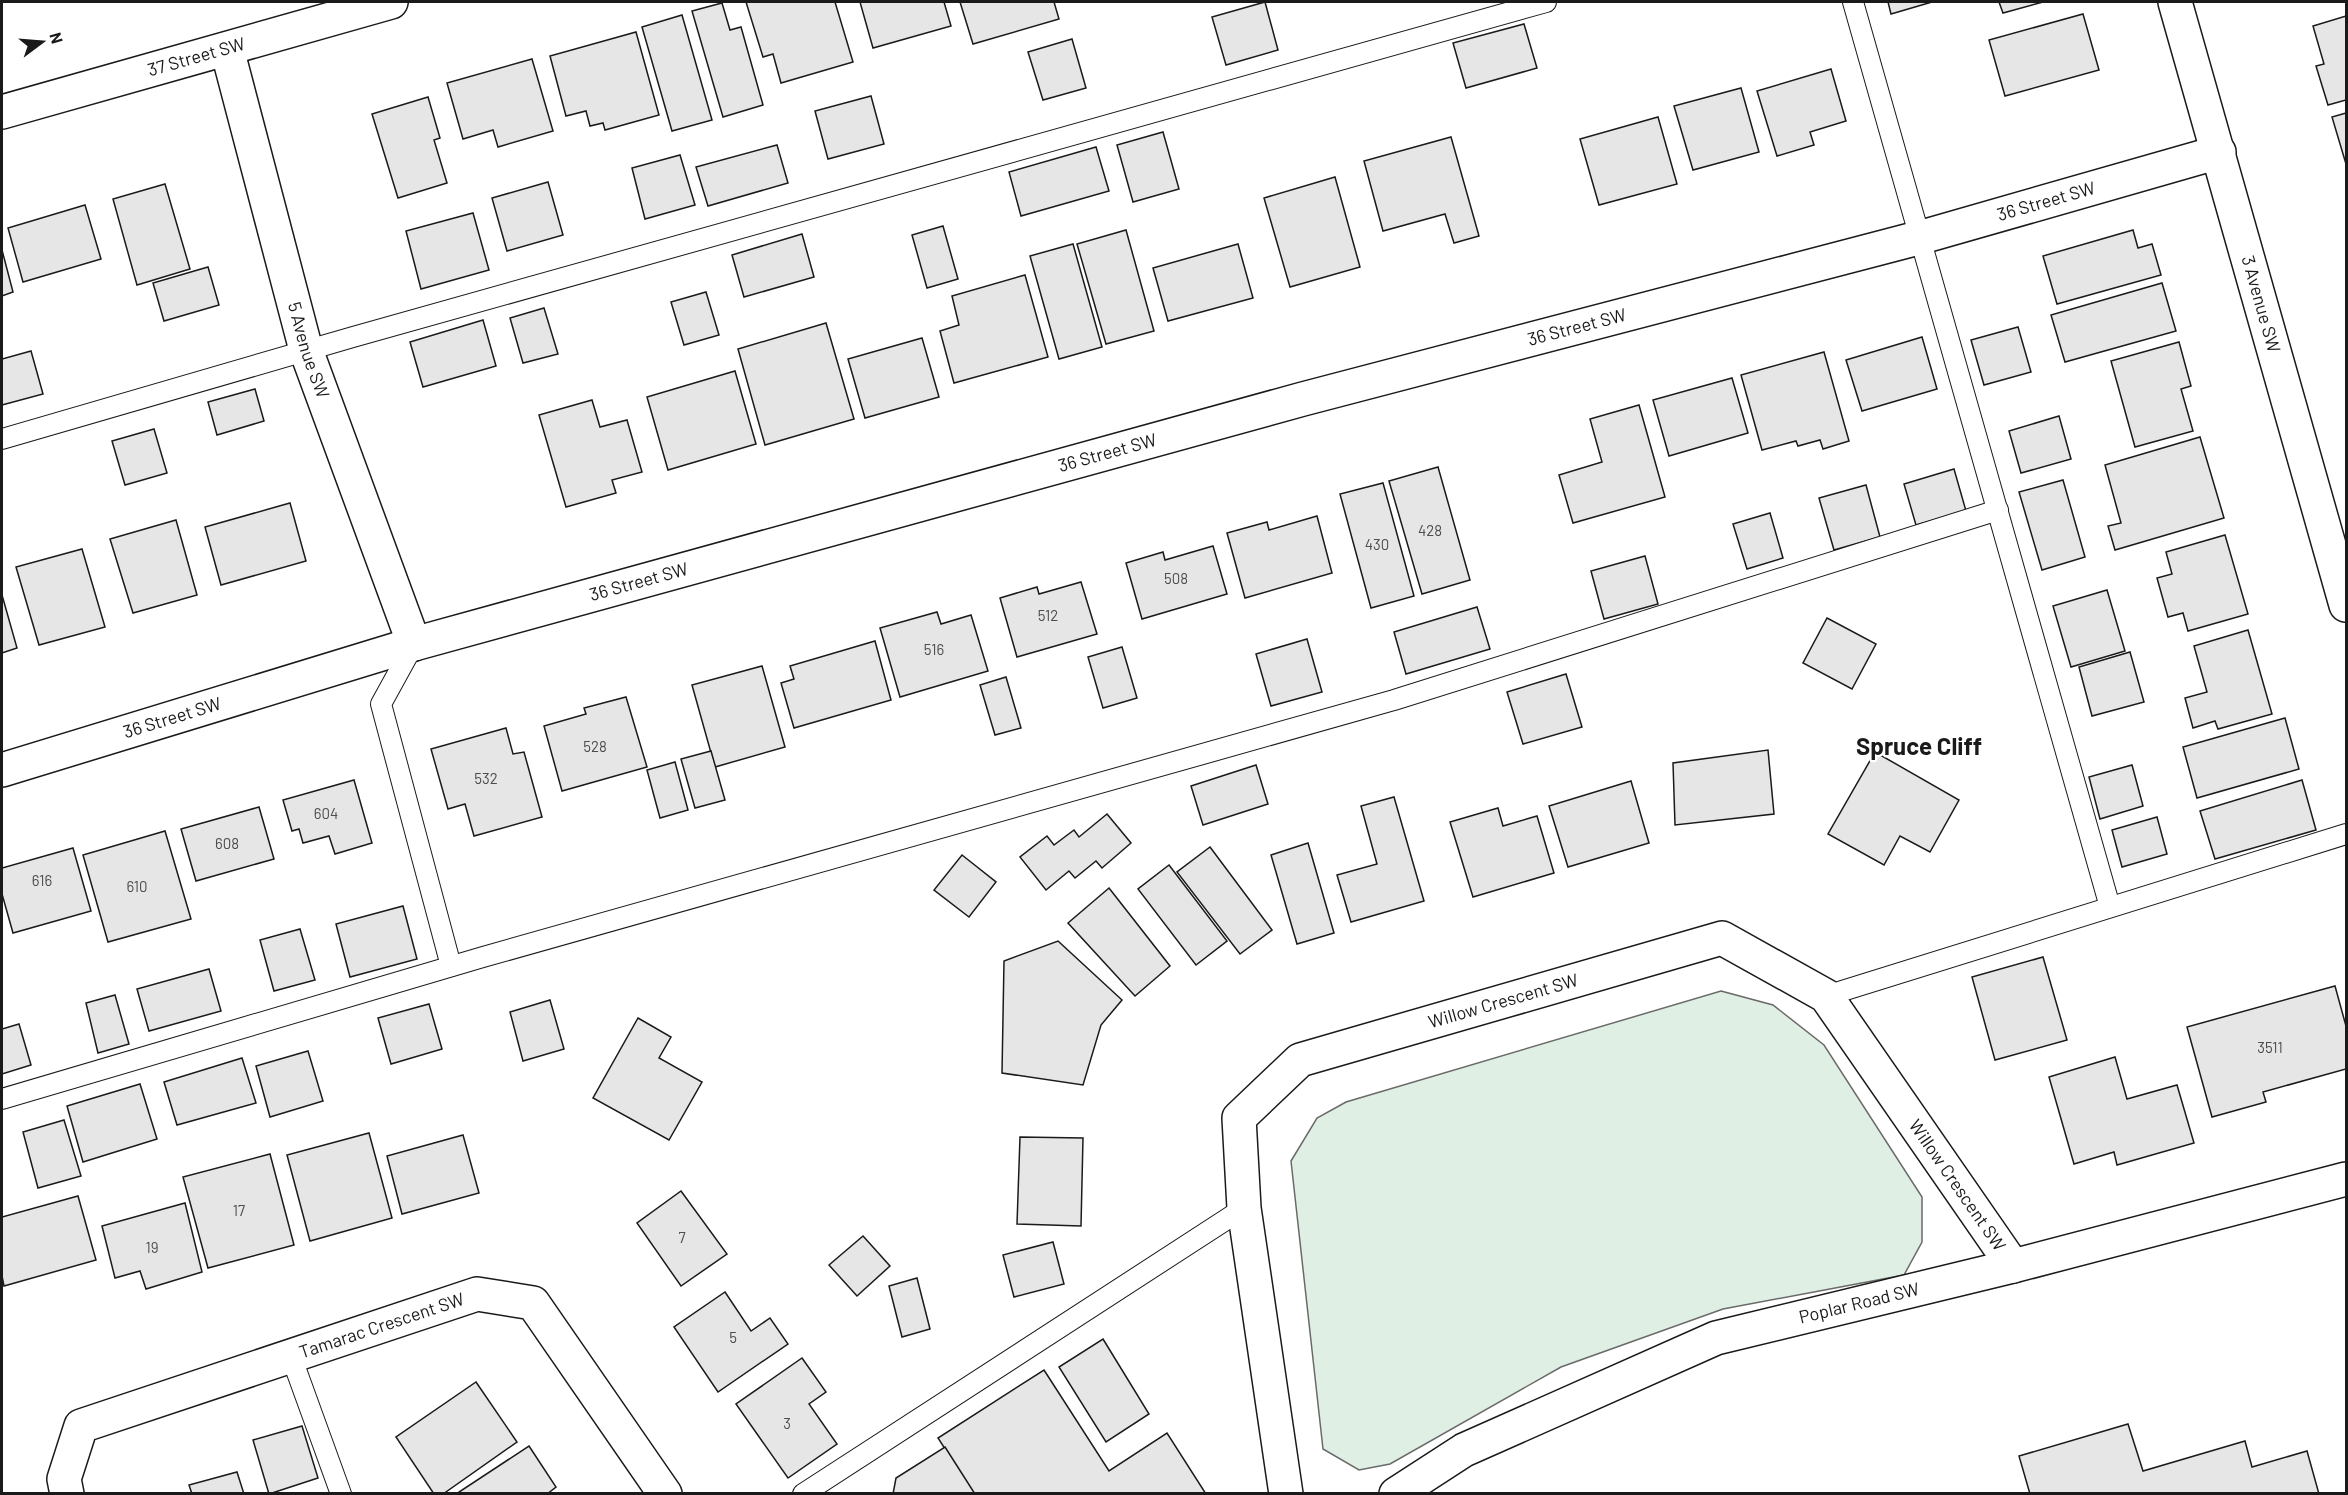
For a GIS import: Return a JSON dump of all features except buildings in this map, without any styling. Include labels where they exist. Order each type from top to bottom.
[{"type":"street","name":"37 Street SW","points":[[2,112],[391,2]]},
{"type":"street","name":"3 Avenue SW","points":[[2175,2],[2346,605]]},
{"type":"street","name":"5 Avenue SW","points":[[227,49],[306,350],[414,644]]},
{"type":"street","name":"36 Street SW","points":[[2,770],[414,644],[1303,399],[1922,237],[2219,152]]},
{"type":"street","name":"Willow Crescent SW","points":[[1286,1494],[1244,1208],[1239,1118],[1300,1060],[1722,938],[1826,996],[2013,1266]]},
{"type":"street","name":"Poplar Road SW","points":[[1396,1494],[1464,1450],[1716,1338],[2013,1266],[2346,1179]]},
{"type":"street","name":"Tamarac Crescent SW","points":[[67,1494],[64,1479],[81,1426],[477,1294],[533,1303],[665,1494]]},
{"type":"lane","points":[[2,439],[306,350],[1546,2]]},
{"type":"lane","points":[[1853,2],[1922,237],[2110,907]]},
{"type":"lane","points":[[2,1099],[450,966],[1394,699],[1998,510]]},
{"type":"lane","points":[[414,644],[381,704],[450,966]]},
{"type":"lane","points":[[1826,996],[2346,834]]},
{"type":"lane","points":[[803,1494],[1244,1208]]},
{"type":"lane","points":[[291,1356],[341,1494]]},
{"type":"green space","points":[[1721,991],[1773,1005],[1824,1045],[1922,1197],[1922,1242],[1904,1275],[1723,1309],[1561,1367],[1390,1464],[1359,1470],[1323,1449],[1291,1161],[1317,1118],[1346,1102]]},
{"type":"district","name":"Spruce Cliff","points":[[1919,747]]}]
